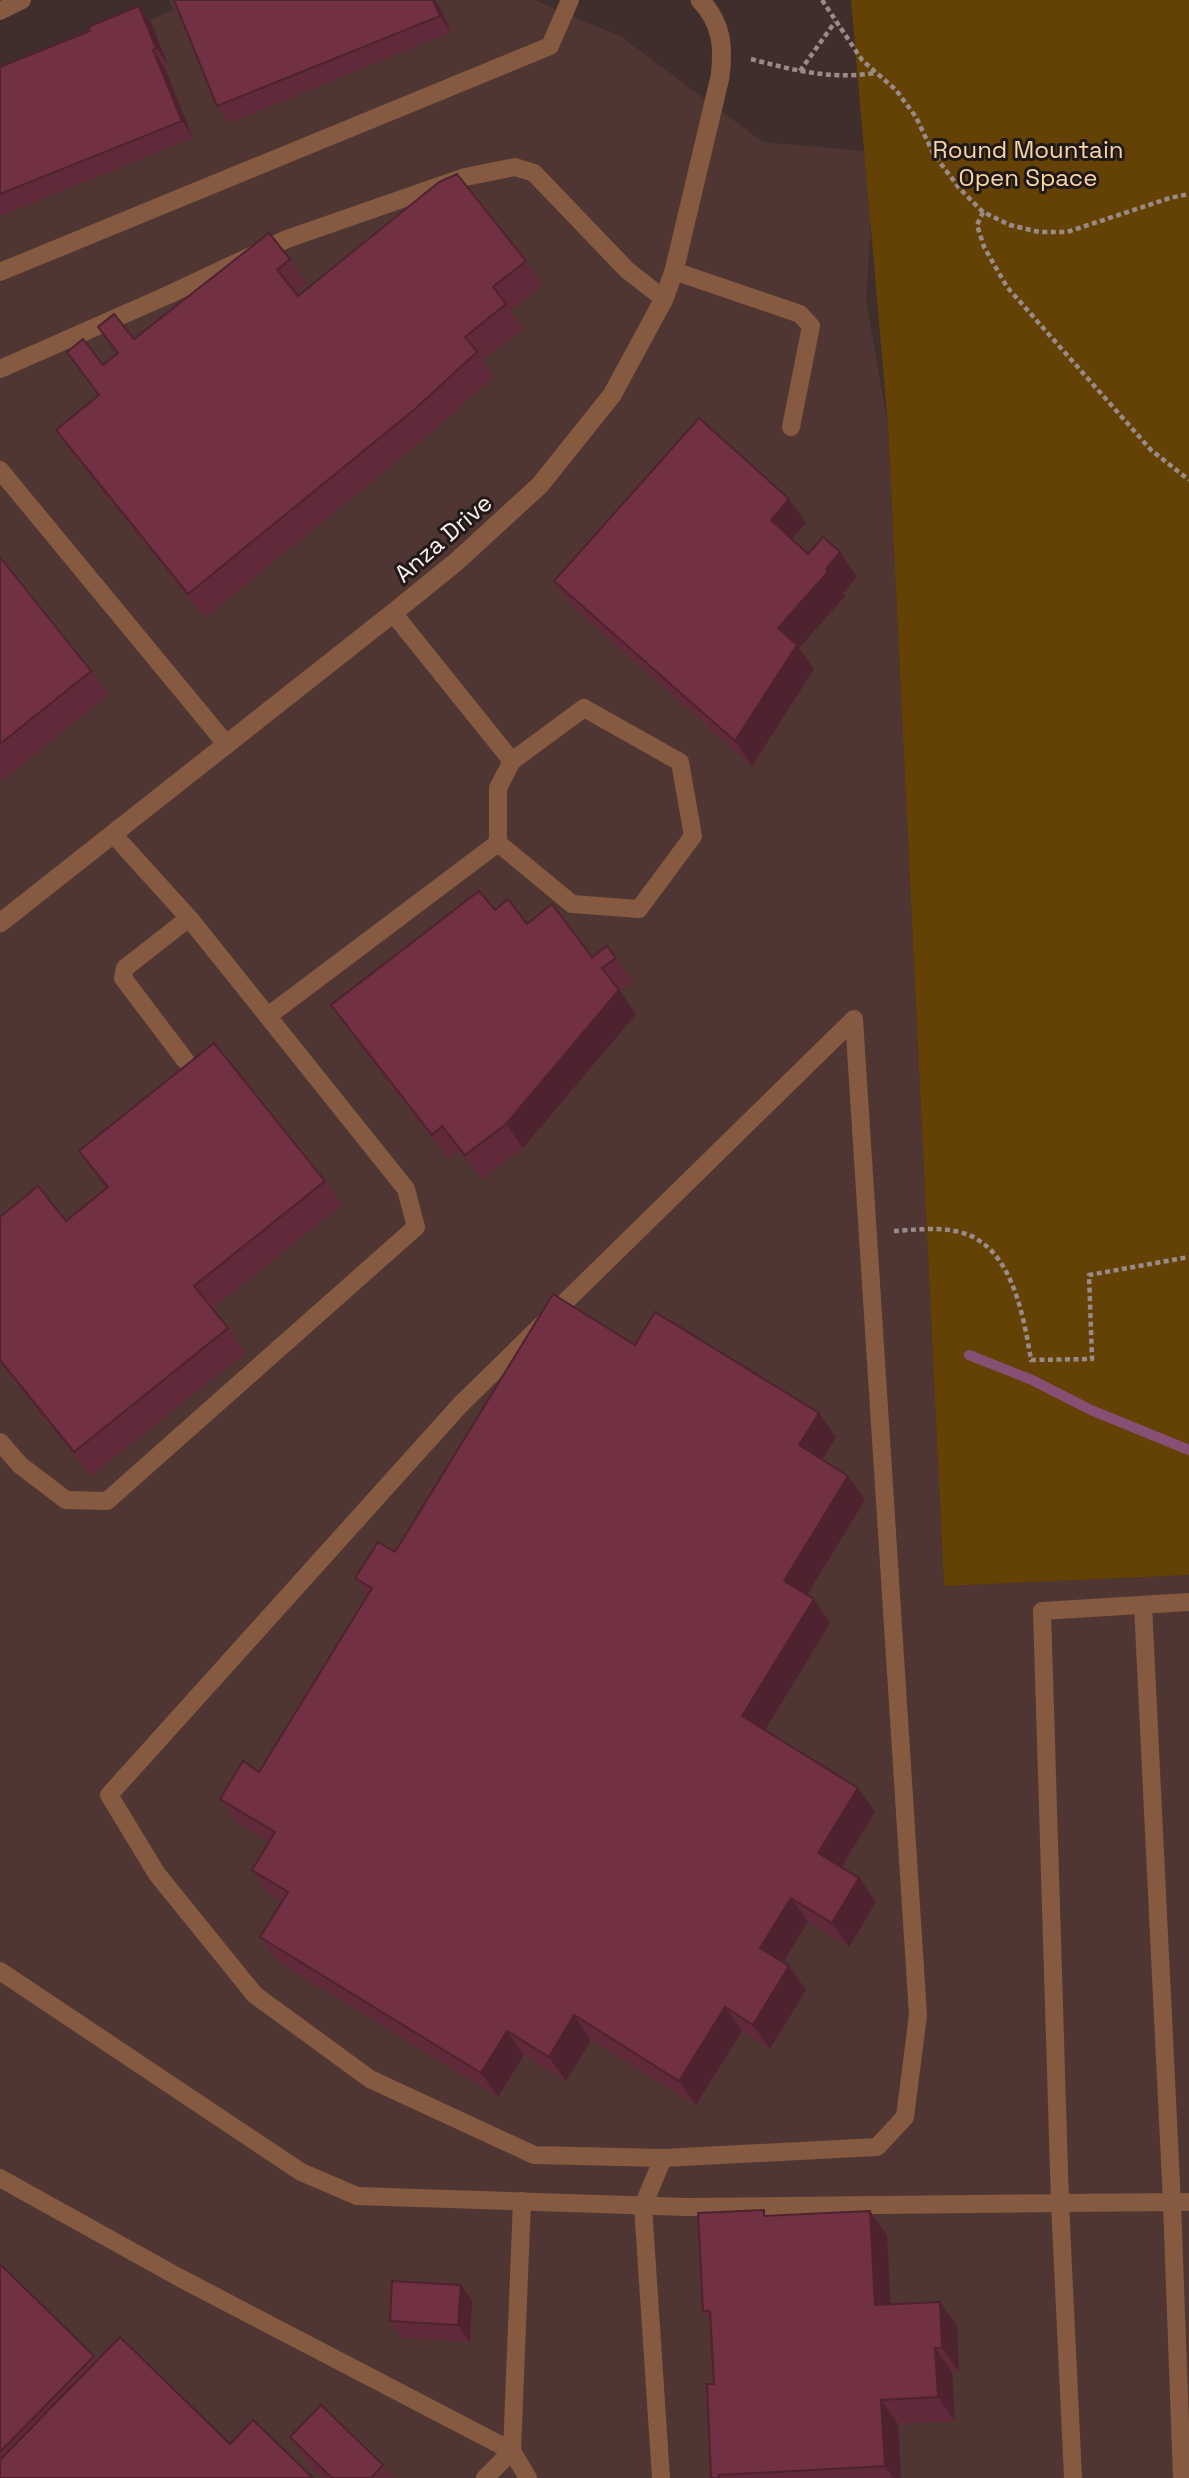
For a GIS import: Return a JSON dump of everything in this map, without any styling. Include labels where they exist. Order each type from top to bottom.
[{"type":"street","points":[[700,0],[712,12],[723,51]]},
{"type":"street","name":"Anza Drive","points":[[0,923],[456,562],[540,485],[612,395],[664,299],[674,271],[720,78],[723,51]]},
{"type":"lane","points":[[0,11],[22,0]]},
{"type":"lane","points":[[0,272],[550,46],[570,0]]},
{"type":"lane","points":[[0,369],[287,239],[465,177],[515,167],[534,173],[627,270],[664,299]]},
{"type":"lane","points":[[674,271],[800,314],[811,326],[791,427]]},
{"type":"lane","points":[[0,470],[228,745]]},
{"type":"lane","points":[[393,613],[512,761]]},
{"type":"lane","points":[[584,708],[680,762],[693,836],[639,909],[572,904],[498,844],[498,788],[512,761],[584,708]]},
{"type":"lane","points":[[0,1442],[20,1465],[66,1500],[107,1502],[416,1227],[406,1189],[189,918],[113,834]]},
{"type":"lane","points":[[268,1016],[498,844]]},
{"type":"lane","points":[[185,1060],[123,978],[125,968],[189,918]]},
{"type":"lane","points":[[854,1019],[918,2015],[905,2117],[877,2147],[663,2158],[534,2155],[370,2079],[255,1995],[157,1874],[109,1795],[461,1404],[854,1019]]},
{"type":"lane","points":[[1073,2478],[1060,2203],[1042,1611],[1189,1602]]},
{"type":"lane","points":[[1143,1605],[1181,2202],[1182,2478]]},
{"type":"lane","points":[[0,1970],[300,2172],[357,2196],[643,2206],[1181,2202]]},
{"type":"lane","points":[[661,2478],[643,2206],[663,2158]]},
{"type":"lane","points":[[0,2178],[180,2278],[512,2451],[528,2478]]},
{"type":"lane","points":[[485,2478],[512,2451],[522,2202]]},
{"type":"path","points":[[822,0],[862,60],[896,90],[916,117],[940,162],[959,188],[983,212],[1010,225],[1039,232],[1067,232],[1189,194]]},
{"type":"path","points":[[800,72],[835,22]]},
{"type":"path","points":[[723,51],[800,72],[853,77],[875,73]]},
{"type":"path","points":[[983,212],[977,225],[984,247],[1007,287],[1151,450],[1189,480]]},
{"type":"path","points":[[868,1231],[954,1230],[989,1248],[1009,1275],[1026,1330],[1031,1360],[1092,1359],[1089,1275],[1189,1257]]},
{"type":"shaded area","points":[[169,0],[534,0],[620,36],[763,142],[875,152],[866,300],[888,425],[944,1586],[1189,1575],[1189,2478],[0,2478],[0,82],[174,10]]},
{"type":"green space","name":"Round Mountain Open Space","points":[[851,0],[1189,0],[1189,1575],[944,1586],[888,425]]},
{"type":"building","points":[[174,0],[433,0],[440,16],[217,106]]},
{"type":"building","points":[[139,6],[156,48],[153,50],[182,121],[0,194],[0,67],[90,31],[88,27]]},
{"type":"building","points":[[457,174],[526,261],[493,287],[506,304],[465,337],[477,352],[415,409],[188,594],[56,430],[99,395],[67,352],[83,339],[103,365],[118,353],[98,327],[114,314],[134,339],[269,233],[290,259],[277,270],[298,296],[439,182]]},
{"type":"building","points":[[699,418],[789,499],[771,520],[808,554],[823,537],[840,552],[826,569],[828,572],[778,628],[797,645],[735,741],[554,581]]},
{"type":"building","points":[[0,557],[91,671],[0,744]]},
{"type":"building","points":[[479,891],[495,910],[508,899],[527,924],[552,904],[592,957],[607,946],[616,958],[602,968],[619,990],[506,1124],[465,1155],[442,1126],[432,1135],[331,1005]]},
{"type":"building","points":[[214,1043],[325,1181],[194,1286],[228,1328],[74,1452],[0,1360],[0,1217],[38,1186],[66,1221],[108,1187],[79,1151]]},
{"type":"building","points":[[553,1294],[635,1345],[655,1312],[819,1413],[799,1445],[848,1476],[784,1581],[814,1599],[742,1716],[858,1788],[818,1853],[859,1878],[832,1923],[791,1898],[760,1948],[789,1966],[753,2025],[725,2007],[679,2081],[574,2015],[549,2057],[507,2031],[481,2073],[260,1937],[288,1892],[252,1870],[275,1832],[220,1799],[243,1761],[259,1772],[372,1588],[355,1578],[378,1542],[395,1552]]},
{"type":"building","points":[[764,2210],[764,2216],[870,2211],[875,2305],[940,2302],[942,2348],[935,2348],[938,2397],[881,2400],[885,2466],[719,2475],[719,2478],[711,2478],[707,2384],[714,2384],[710,2311],[703,2311],[698,2213]]},
{"type":"building","points":[[0,2264],[94,2356],[0,2452]]},
{"type":"building","points":[[392,2281],[461,2285],[458,2325],[390,2321]]},
{"type":"building","points":[[120,2337],[230,2444],[253,2420],[313,2478],[0,2478],[0,2460]]},
{"type":"building","points":[[321,2405],[383,2465],[371,2478],[332,2478],[290,2437]]},
{"type":"waterway","points":[[969,1355],[1032,1380],[1091,1410],[1189,1450]]}]
